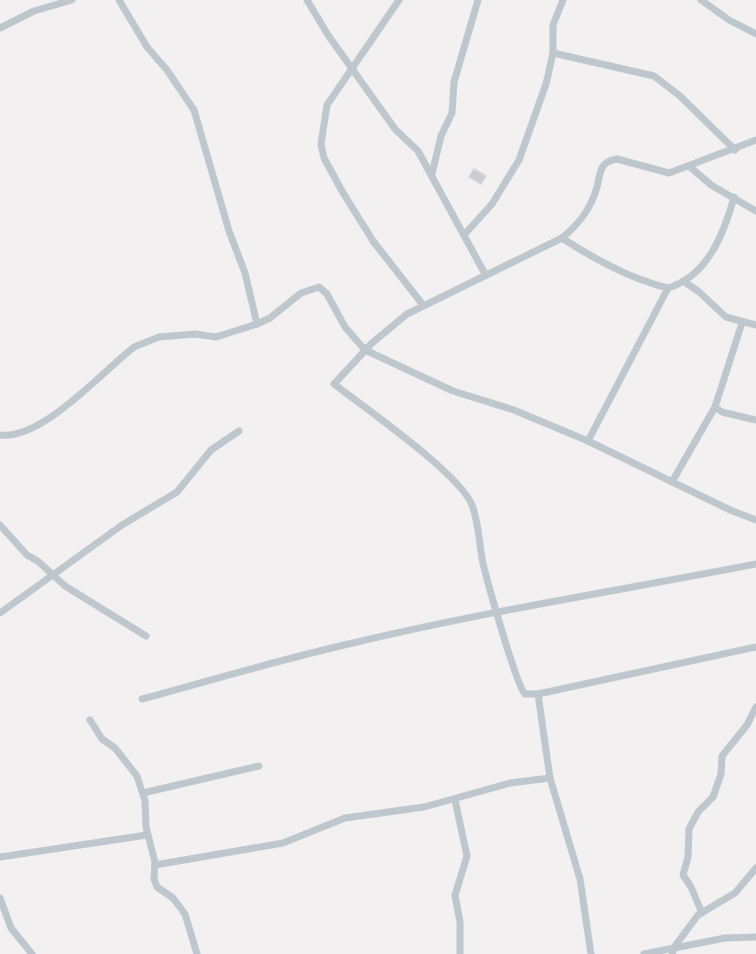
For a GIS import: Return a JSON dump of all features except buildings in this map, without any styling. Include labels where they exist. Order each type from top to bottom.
[{"type":"street","points":[[0,28],[34,10],[72,0]]},
{"type":"street","points":[[119,0],[147,47],[167,70],[194,110],[255,306],[257,324]]},
{"type":"street","points":[[307,0],[328,35],[352,65],[395,129],[418,151],[485,274]]},
{"type":"street","points":[[399,0],[352,65],[327,105],[321,139],[322,152],[342,191],[373,241],[423,304]]},
{"type":"street","points":[[432,174],[441,136],[452,113],[454,82],[478,0]]},
{"type":"street","points":[[464,235],[492,204],[519,160],[546,84],[554,53],[554,25],[563,0]]},
{"type":"street","points":[[704,1],[729,20],[756,34]]},
{"type":"street","points":[[554,53],[654,76],[680,96],[735,150]]},
{"type":"street","points":[[756,140],[735,150],[707,157],[669,173],[617,159],[610,160],[604,164],[600,172],[596,189],[583,219],[562,238],[423,304],[388,329],[334,384],[437,465],[465,493],[472,504],[482,561],[519,686],[525,694],[538,694],[756,647]]},
{"type":"street","points":[[688,166],[711,185],[756,210]]},
{"type":"street","points":[[588,441],[668,288],[682,281],[711,254],[726,226],[734,197]]},
{"type":"street","points":[[562,238],[588,255],[668,288]]},
{"type":"street","points":[[682,281],[698,291],[720,313],[742,323],[756,325]]},
{"type":"street","points":[[0,435],[17,436],[36,426],[134,347],[146,341],[174,334],[216,337],[270,318],[301,293],[319,287],[327,294],[345,327],[365,350],[453,391],[514,410],[588,441],[672,480],[721,506],[756,520]]},
{"type":"street","points":[[672,480],[715,407],[742,323]]},
{"type":"street","points":[[715,407],[722,412],[756,420]]},
{"type":"street","points":[[0,613],[122,525],[177,492],[211,450],[239,431]]},
{"type":"street","points":[[0,525],[27,555],[53,575],[86,600],[146,636]]},
{"type":"street","points":[[142,699],[354,642],[498,612],[756,564]]},
{"type":"street","points":[[538,694],[550,778],[580,879],[591,954]]},
{"type":"street","points":[[702,913],[691,886],[683,875],[688,857],[687,837],[698,812],[713,797],[721,774],[722,756],[747,725],[756,707]]},
{"type":"street","points":[[90,720],[102,739],[115,748],[137,776],[143,793],[147,835],[155,865],[154,879],[157,887],[173,898],[185,914],[197,954]]},
{"type":"street","points":[[143,793],[259,766]]},
{"type":"street","points":[[155,865],[284,843],[356,815],[454,800],[510,783],[550,778]]},
{"type":"street","points":[[454,800],[467,856],[455,895],[460,922],[460,954]]},
{"type":"street","points":[[0,857],[147,835]]},
{"type":"street","points":[[672,954],[675,946],[702,913],[735,893],[756,868]]},
{"type":"street","points":[[0,898],[11,928],[32,954]]},
{"type":"street","points":[[644,954],[675,946],[691,946],[725,938],[756,937]]}]
